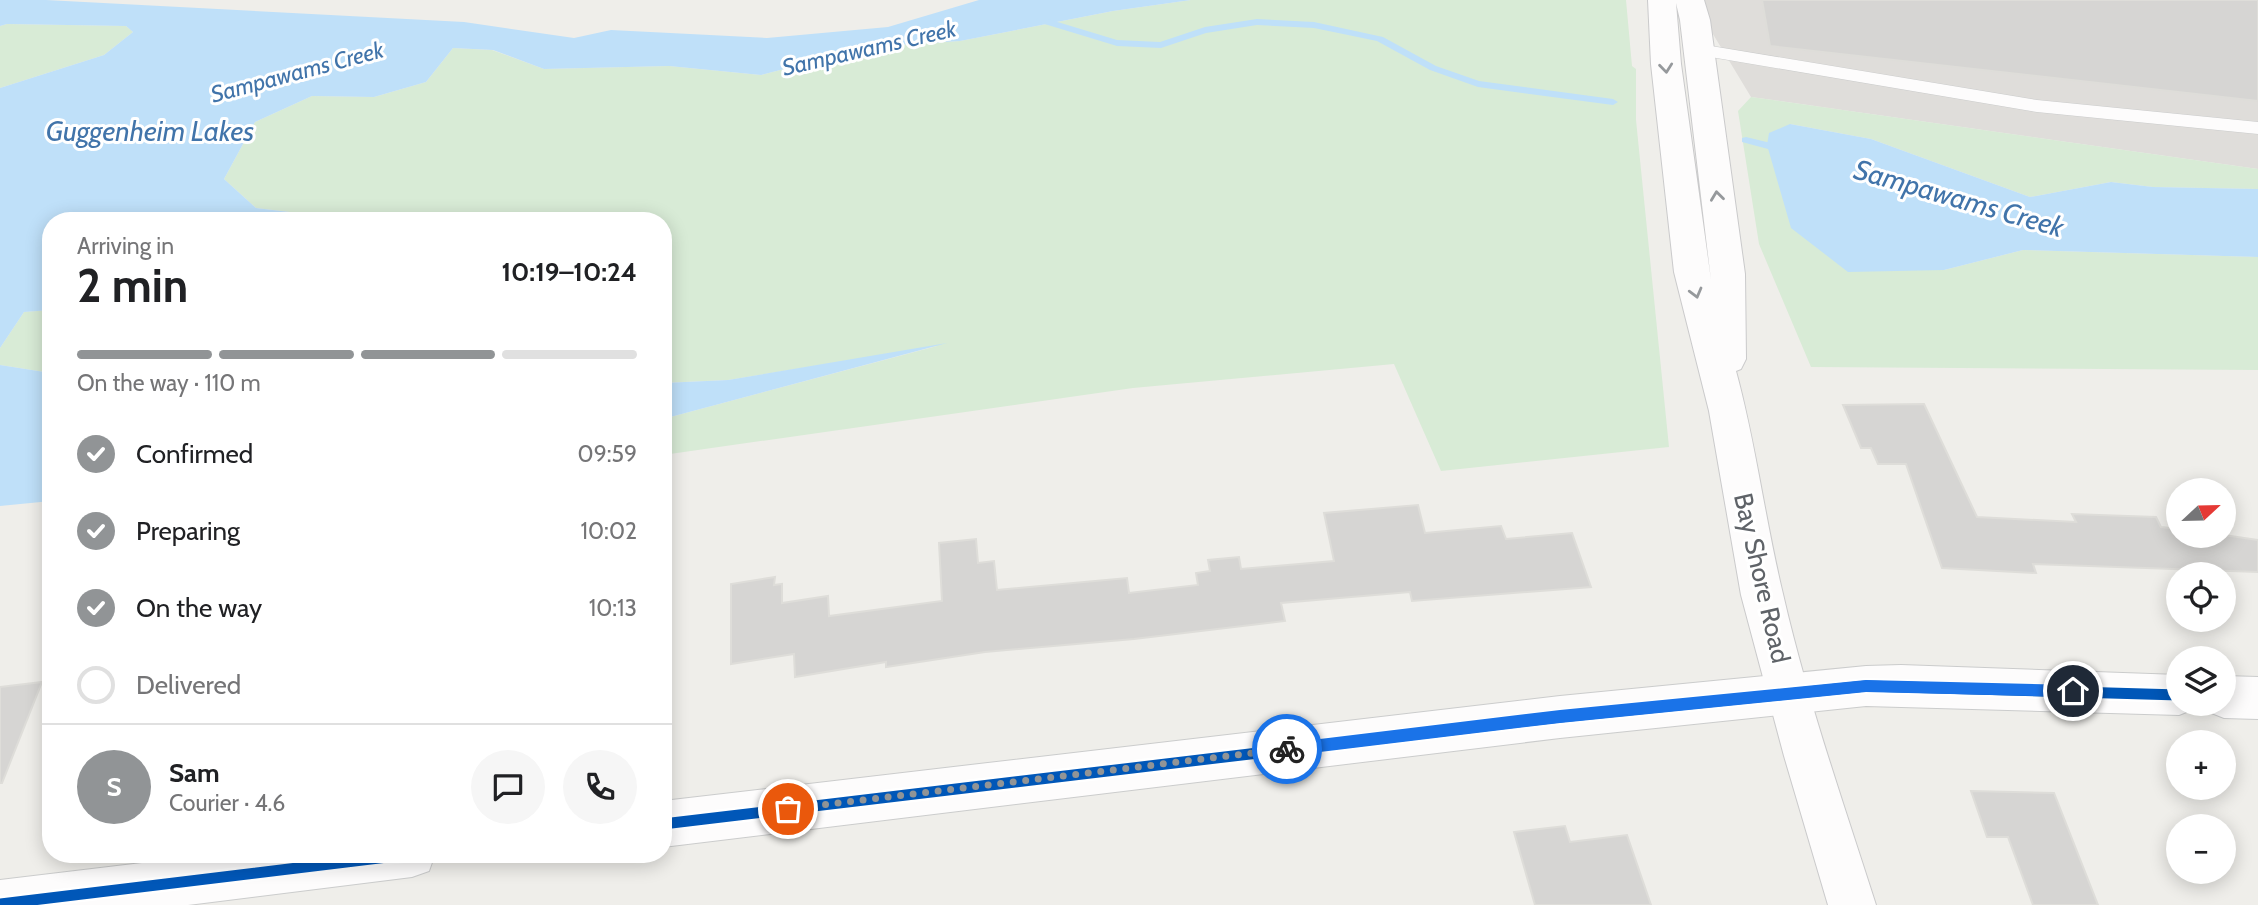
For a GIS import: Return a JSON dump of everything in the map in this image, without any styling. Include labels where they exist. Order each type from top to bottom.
[{"type":"main road","name":"Bay Shore Road","points":[[1662,0],[1666,64],[1691,272],[1728,411],[1743,505],[1762,595],[1852,905]]},
{"type":"main road","name":"Bay Shore Road","points":[[1689,0],[1699,50],[1728,274],[1728,411]]},
{"type":"main road","points":[[672,823],[1560,717],[1789,694],[1901,685],[2166,695]]},
{"type":"main road","points":[[2236,697],[2258,698]]},
{"type":"main road","points":[[0,904],[338,863]]},
{"type":"lane","points":[[1699,50],[2038,106],[2258,128]]},
{"type":"shaded area","points":[[1686,0],[2258,0],[2258,169],[1751,97],[1696,6]]},
{"type":"green space","points":[[1191,0],[1626,0],[1632,66],[1636,69],[1636,120],[1669,447],[1441,471],[1394,364],[1133,388],[672,454],[672,417],[937,346],[728,380],[672,383],[672,212],[290,212],[256,208],[224,179],[255,122],[312,96],[374,97],[426,82],[453,48],[492,50],[544,69],[669,66],[761,75],[868,47],[960,41],[1113,11]]},
{"type":"green space","points":[[0,26],[126,26],[133,32],[104,55],[0,88]]},
{"type":"green space","points":[[1751,97],[2258,169],[2258,189],[2153,187],[2111,182],[2030,197],[1871,139],[1790,124],[1944,270],[2023,250],[2258,257],[2258,370],[1811,367],[1759,244],[1738,111]]},
{"type":"green space","points":[[42,311],[42,372],[0,365],[0,348],[24,312]]},
{"type":"water","name":"Guggenheim Lakes","points":[[0,0],[46,0],[464,22],[574,38],[611,30],[767,38],[888,27],[979,0],[1191,0],[1113,11],[960,41],[868,47],[761,75],[669,66],[544,69],[493,50],[453,48],[426,82],[374,97],[312,96],[255,122],[224,179],[256,208],[290,212],[42,212],[42,311],[24,312],[0,348],[0,88],[104,55],[133,32],[126,26],[0,26]]},
{"type":"water","points":[[1790,124],[1871,139],[2030,197],[2111,182],[2153,187],[2258,189],[2258,257],[2023,250],[1944,270],[1848,272],[1791,228],[1767,145],[1769,133]]},
{"type":"water","points":[[947,343],[672,417],[672,383],[728,380]]},
{"type":"water","points":[[0,365],[42,372],[42,502],[0,506]]},
{"type":"building","points":[[1762,0],[2258,0],[2258,101],[1770,46]]},
{"type":"building","points":[[1924,404],[1977,517],[2076,522],[2072,514],[2156,517],[2161,527],[2166,528],[2166,548],[2236,548],[2236,537],[2258,540],[2258,572],[2236,571],[2236,562],[2166,562],[2166,569],[2033,564],[2036,573],[1942,568],[1906,464],[1878,464],[1871,448],[1861,448],[1843,405]]},
{"type":"building","points":[[1418,505],[1425,533],[1501,526],[1506,539],[1572,533],[1591,587],[1412,601],[1410,592],[1281,603],[1285,621],[1134,639],[985,652],[886,667],[886,662],[795,677],[794,654],[731,664],[731,584],[775,577],[774,585],[782,584],[782,603],[828,596],[829,616],[942,601],[939,543],[976,539],[978,563],[994,561],[997,590],[1127,578],[1129,593],[1198,585],[1196,573],[1210,571],[1208,560],[1239,557],[1241,569],[1334,561],[1324,513]]},
{"type":"building","points":[[42,682],[2,783],[0,783],[0,687]]},
{"type":"building","points":[[1971,791],[2054,793],[2098,905],[2033,905],[2008,837],[1987,837]]},
{"type":"building","points":[[1565,826],[1570,842],[1627,835],[1651,905],[1535,905],[1514,832]]},
{"type":"waterway","name":"Sampawams Creek","points":[[1041,20],[1117,43],[1161,45],[1205,30],[1257,22],[1314,25],[1380,39],[1433,68],[1478,84],[1613,102]]},
{"type":"waterway","name":"Sampawams Creek","points":[[1746,140],[1783,149]]},
{"type":"cycle path","points":[[672,823],[1560,717],[1866,686],[2166,695]]},
{"type":"cycle path","points":[[0,904],[338,863]]},
{"type":"way so far","points":[[788,809],[1287,749]]},
{"type":"route","points":[[1287,749],[1560,717],[1866,686],[2073,691]]}]
